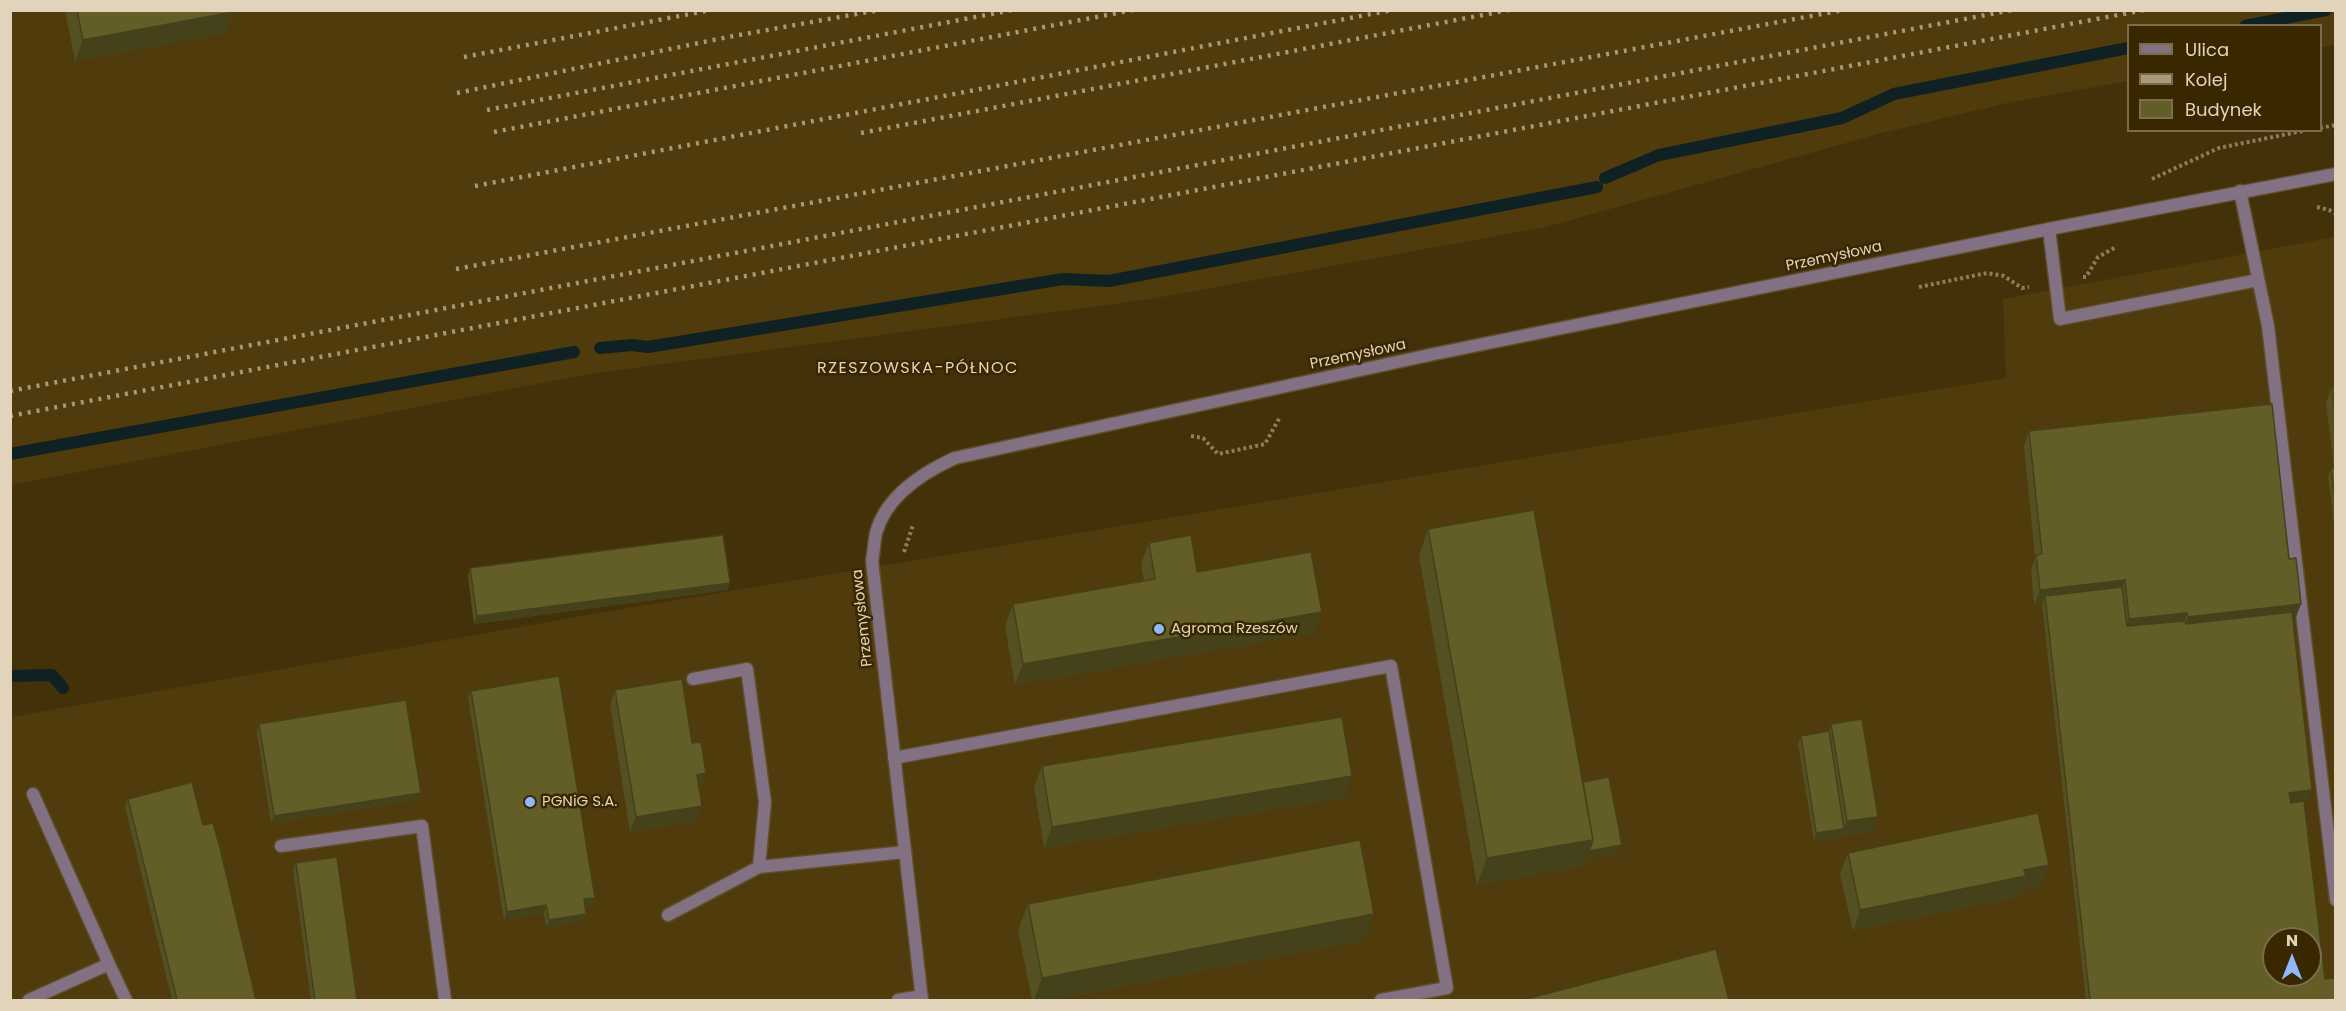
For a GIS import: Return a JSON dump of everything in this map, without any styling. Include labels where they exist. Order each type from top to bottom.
[{"type":"street","name":"Przemysłowa","points":[[922,998],[872,561],[876,534],[882,517],[895,500],[929,470],[955,458],[1434,354],[2049,229],[2336,174]]},
{"type":"street","points":[[2240,191],[2268,326],[2336,900]]},
{"type":"street","points":[[2049,229],[2060,319],[2258,280]]},
{"type":"street","points":[[894,758],[1391,666],[1447,988],[1381,1000]]},
{"type":"street","points":[[693,679],[747,669],[765,802],[759,867]]},
{"type":"street","points":[[33,794],[126,1000]]},
{"type":"street","points":[[281,846],[422,826],[445,1000]]},
{"type":"street","points":[[668,915],[759,867],[905,852]]},
{"type":"street","points":[[29,1000],[109,964]]},
{"type":"street","points":[[898,1000],[922,998]]},
{"type":"path","points":[[2152,179],[2219,148],[2297,132]]},
{"type":"path","points":[[2315,207],[2336,213]]},
{"type":"path","points":[[1917,287],[1987,273],[2004,276],[2022,288],[2086,277],[2098,257],[2111,248],[2120,246]]},
{"type":"path","points":[[1190,436],[1203,438],[1218,454],[1265,444],[1279,418],[1287,414]]},
{"type":"path","points":[[872,561],[903,558],[906,542],[916,520]]},
{"type":"shaded area","points":[[424,10],[428,30],[425,11],[2335,11],[2335,45],[2322,47],[2322,24],[2127,24],[2127,81],[2007,103],[1882,133],[1546,227],[1151,299],[589,374],[11,485],[11,11]]},
{"type":"shaded area","points":[[2335,237],[2335,1000],[11,1000],[11,717],[593,614],[2006,378],[2003,299]]},
{"type":"building","points":[[77,10],[233,10],[233,12],[83,40]]},
{"type":"building","points":[[2332,387],[2336,387],[2336,419]]},
{"type":"building","points":[[2272,404],[2289,559],[2296,558],[2301,604],[2188,617],[2187,613],[2129,619],[2125,580],[2040,590],[2036,555],[2042,554],[2029,431]]},
{"type":"building","points":[[2331,468],[2336,468],[2336,507]]},
{"type":"building","points":[[1534,510],[1593,840],[1487,858],[1428,529]]},
{"type":"building","points":[[723,535],[730,583],[477,616],[470,568]]},
{"type":"building","points":[[1191,535],[1197,572],[1311,552],[1322,612],[1023,664],[1013,604],[1155,579],[1149,543]]},
{"type":"building","points":[[2122,587],[2127,626],[2185,621],[2186,624],[2292,612],[2312,790],[2289,793],[2291,803],[2304,801],[2319,927],[2262,927],[2262,987],[2322,987],[2322,954],[2325,979],[2336,978],[2336,1000],[2090,1000],[2045,596]]},
{"type":"building","name":"PGNiG S.A.","points":[[559,676],[595,898],[584,899],[586,914],[549,920],[546,905],[507,912],[471,691]]},
{"type":"building","points":[[682,679],[692,743],[701,742],[706,773],[697,775],[702,806],[636,817],[615,690]]},
{"type":"building","points":[[406,700],[421,793],[274,816],[259,724]]},
{"type":"building","points":[[1342,717],[1352,776],[1052,827],[1042,766]]},
{"type":"building","points":[[1862,719],[1878,817],[1847,821],[1831,724]]},
{"type":"building","points":[[1829,731],[1844,829],[1816,833],[1801,736]]},
{"type":"building","points":[[1609,777],[1622,845],[1589,851],[1593,840],[1583,782]]},
{"type":"building","points":[[192,782],[203,825],[213,823],[256,1000],[177,1000],[128,799]]},
{"type":"building","points":[[2038,813],[2049,865],[2024,870],[2026,876],[1860,910],[1848,853]]},
{"type":"building","points":[[1360,840],[1374,914],[1042,978],[1028,904]]},
{"type":"building","points":[[337,857],[357,1000],[315,1000],[296,863]]},
{"type":"building","points":[[1716,949],[1729,1000],[1523,1000]]},
{"type":"waterway","points":[[2255,24],[2326,10]]},
{"type":"waterway","points":[[1605,178],[1659,155],[1842,118],[1894,94],[2127,48]]},
{"type":"waterway","points":[[600,348],[632,345],[648,347],[1063,279],[1109,281],[1597,187]]},
{"type":"waterway","points":[[10,454],[574,352]]},
{"type":"waterway","points":[[10,676],[52,675],[63,688]]},
{"type":"railway","points":[[464,57],[711,10]]},
{"type":"railway","points":[[457,93],[728,37],[879,10]]},
{"type":"railway","points":[[487,110],[1012,10]]},
{"type":"railway","points":[[494,132],[1133,10]]},
{"type":"railway","points":[[475,186],[1392,10]]},
{"type":"railway","points":[[861,133],[1509,10]]},
{"type":"railway","points":[[456,269],[1843,10]]},
{"type":"railway","points":[[10,391],[2012,10]]},
{"type":"railway","points":[[10,416],[2144,10]]},
{"type":"place","name":"Agroma Rzeszów","points":[[1159,629]]},
{"type":"place","name":"PGNiG S.A.","points":[[530,802]]},
{"type":"district","name":"RZESZOWSKA-PÓŁNOC","points":[[918,369]]}]
